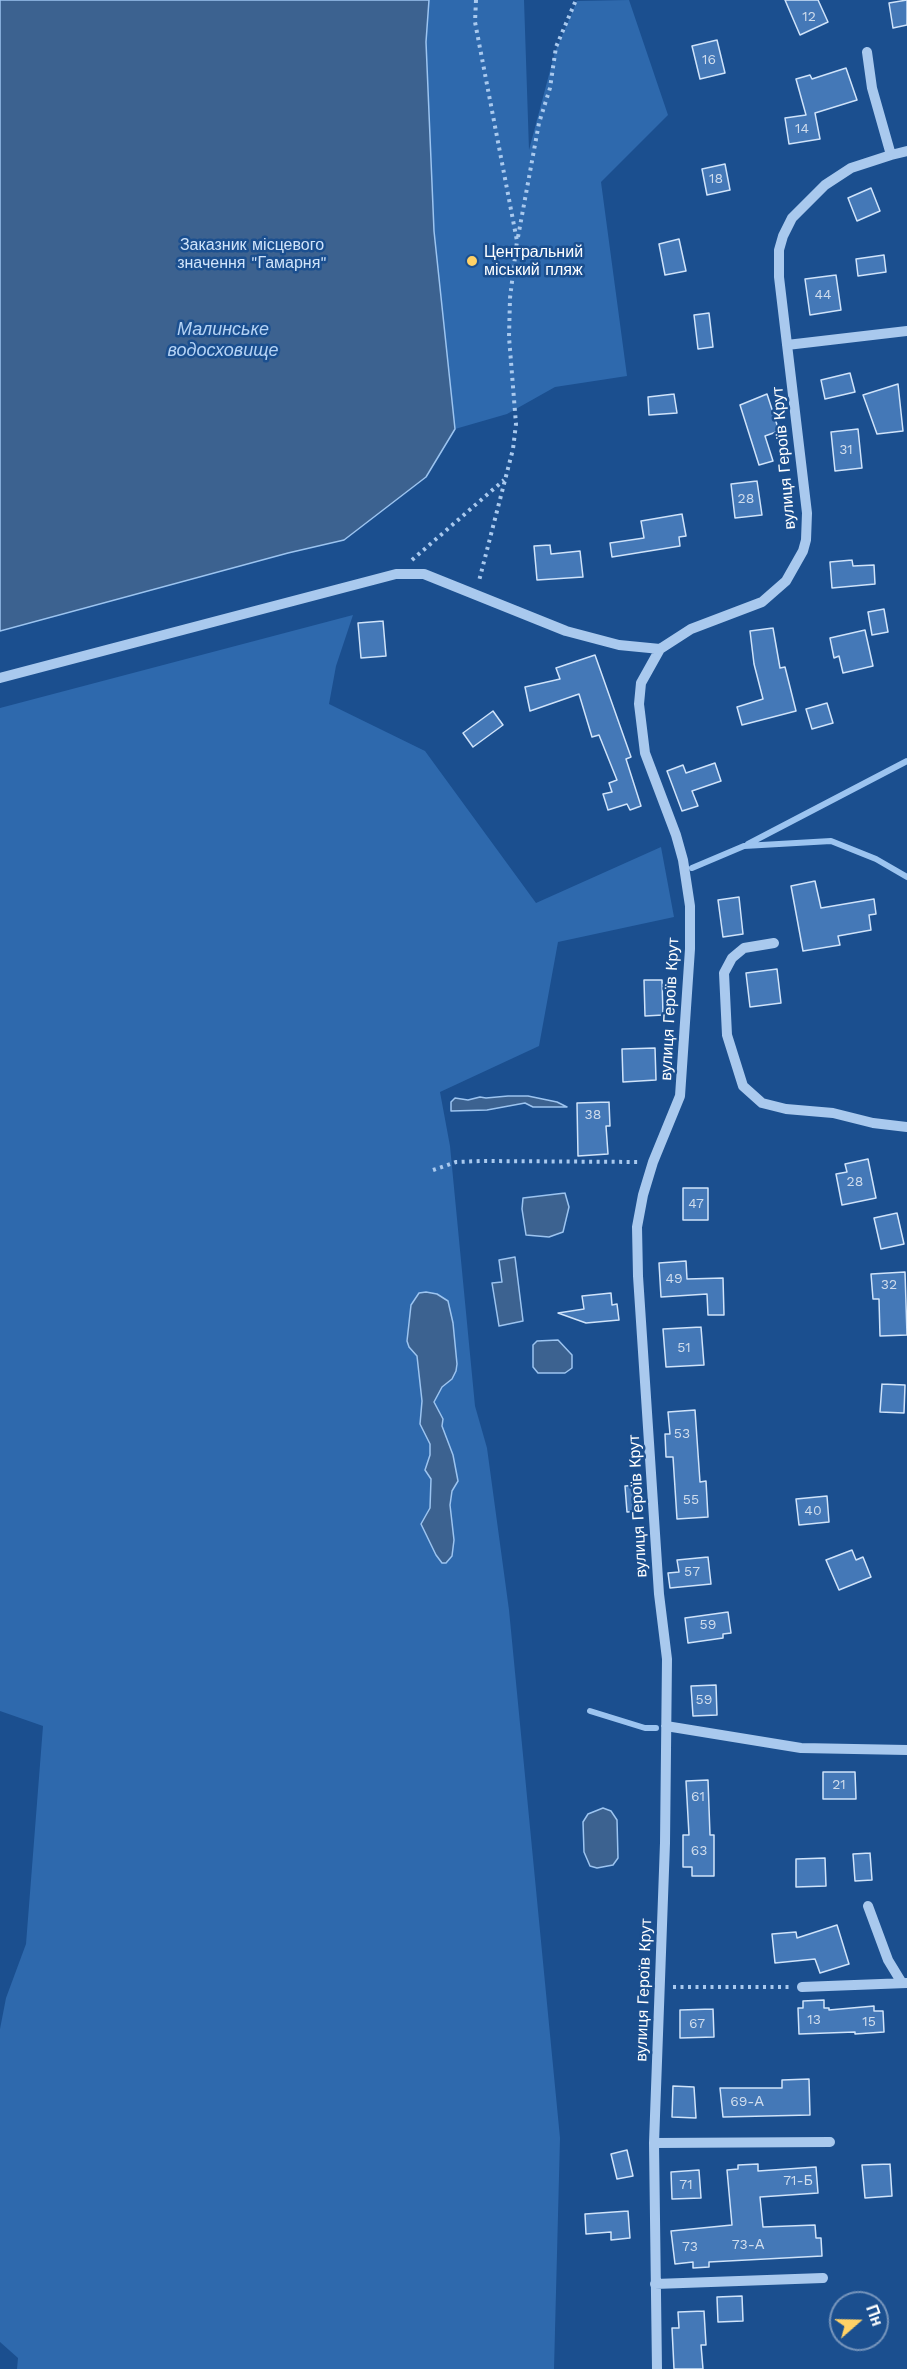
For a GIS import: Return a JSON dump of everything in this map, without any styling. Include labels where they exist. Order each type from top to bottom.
[{"type":"street","points":[[867,52],[872,88],[891,155]]},
{"type":"street","name":"вулиця Героїв Крут","points":[[657,2369],[654,2143],[667,1645],[659,1594],[637,1227],[643,1195],[653,1162],[680,1096],[690,949],[690,906],[683,860],[645,753],[639,717],[641,683],[660,650],[691,630],[762,602],[786,581],[803,551],[806,540],[807,513],[778,261],[783,236],[788,226],[814,194],[832,179],[859,165],[907,152]]},
{"type":"street","points":[[788,345],[907,332]]},
{"type":"street","points":[[0,678],[396,574],[424,574],[566,631],[619,645],[660,650]]},
{"type":"street","points":[[774,943],[744,948],[732,958],[724,973],[727,1035],[743,1086],[762,1103],[786,1110],[833,1113],[873,1123],[907,1127]]},
{"type":"street","points":[[666,1726],[801,1748],[907,1750]]},
{"type":"street","points":[[868,1906],[888,1960],[905,1983]]},
{"type":"street","points":[[802,1987],[905,1983]]},
{"type":"street","points":[[654,2143],[830,2142]]},
{"type":"street","points":[[655,2284],[823,2278]]},
{"type":"path","points":[[476,0],[475,22],[517,241]]},
{"type":"path","points":[[476,596],[513,449],[516,424],[509,337],[510,298],[517,241],[539,123],[550,88],[556,47],[576,0]]},
{"type":"path","points":[[396,574],[504,480]]},
{"type":"path","points":[[433,1170],[456,1162],[481,1161],[653,1162]]},
{"type":"path","points":[[659,1987],[802,1987]]},
{"type":"green space","name":"Малинське водосховище","points":[[0,0],[524,0],[529,150],[555,52],[577,1],[629,0],[668,115],[601,182],[627,376],[555,387],[507,414],[455,429],[426,477],[344,540],[0,631]]},
{"type":"green space","points":[[353,615],[336,666],[329,704],[425,751],[536,903],[661,847],[674,917],[558,942],[539,1046],[440,1092],[450,1146],[475,1406],[487,1448],[509,1610],[560,2138],[554,2369],[17,2369],[18,2358],[0,2342],[0,2029],[6,1998],[26,1944],[43,1726],[0,1711],[0,708]]},
{"type":"water","name":"Малинське водосховище","points":[[0,0],[429,0],[426,42],[434,231],[455,429],[426,477],[344,540],[0,631]]},
{"type":"water","points":[[528,1096],[557,1102],[567,1107],[533,1107],[525,1103],[487,1110],[451,1111],[451,1102],[455,1098],[468,1100]]},
{"type":"water","points":[[565,1193],[569,1207],[563,1232],[549,1237],[526,1235],[522,1209],[523,1198]]},
{"type":"water","points":[[515,1257],[523,1321],[499,1326],[492,1283],[502,1282],[499,1260]]},
{"type":"water","points":[[419,1293],[437,1294],[448,1301],[453,1323],[457,1364],[452,1379],[442,1387],[434,1402],[443,1419],[442,1426],[453,1455],[458,1481],[452,1491],[450,1505],[454,1540],[452,1556],[446,1563],[442,1563],[436,1555],[421,1524],[430,1508],[431,1479],[425,1470],[430,1455],[430,1444],[420,1424],[422,1401],[417,1356],[407,1341],[411,1305]]},
{"type":"water","points":[[558,1340],[572,1355],[572,1368],[565,1373],[538,1373],[533,1367],[533,1345],[537,1341]]},
{"type":"water","points":[[603,1808],[611,1811],[617,1820],[618,1858],[613,1865],[597,1868],[590,1866],[584,1852],[583,1822],[588,1814]]},
{"type":"building","points":[[785,0],[818,0],[828,22],[800,35]]},
{"type":"building","points":[[907,0],[907,25],[893,28],[889,3]]},
{"type":"building","points":[[717,40],[725,73],[700,79],[692,46]]},
{"type":"building","points":[[846,68],[857,100],[815,113],[820,139],[789,144],[785,118],[806,115],[796,79],[810,75],[812,79]]},
{"type":"building","points":[[725,164],[730,190],[707,195],[702,169]]},
{"type":"building","points":[[871,188],[880,211],[857,221],[848,198]]},
{"type":"building","points":[[679,239],[686,271],[665,275],[659,244]]},
{"type":"building","points":[[884,255],[886,272],[858,276],[856,259]]},
{"type":"building","points":[[836,275],[841,310],[810,315],[805,279]]},
{"type":"building","points":[[709,313],[713,347],[698,349],[694,315]]},
{"type":"building","points":[[850,373],[855,392],[825,399],[821,380]]},
{"type":"building","points":[[898,384],[903,431],[877,434],[863,395]]},
{"type":"building","points":[[674,394],[677,413],[649,415],[648,397]]},
{"type":"building","points":[[767,394],[779,431],[765,436],[773,461],[759,465],[740,405]]},
{"type":"building","points":[[858,429],[862,468],[835,471],[831,432]]},
{"type":"building","points":[[757,481],[762,515],[735,518],[731,484]]},
{"type":"building","points":[[682,514],[686,536],[679,537],[680,546],[612,557],[610,543],[644,538],[641,521]]},
{"type":"building","points":[[550,545],[551,554],[580,551],[583,577],[537,580],[534,546]]},
{"type":"building","points":[[852,560],[853,566],[874,565],[875,584],[832,588],[830,562]]},
{"type":"building","points":[[884,609],[888,632],[872,635],[868,612]]},
{"type":"building","points":[[383,621],[386,656],[361,658],[358,623]]},
{"type":"building","points":[[773,628],[780,668],[785,667],[796,711],[742,725],[737,707],[763,699],[754,664],[750,631]]},
{"type":"building","points":[[865,630],[873,666],[843,673],[839,656],[834,658],[830,638]]},
{"type":"building","points":[[595,655],[631,757],[626,759],[641,806],[630,810],[627,804],[608,810],[603,794],[612,792],[609,783],[617,780],[599,735],[592,737],[579,694],[530,711],[525,687],[560,679],[556,668]]},
{"type":"building","points":[[827,703],[833,723],[812,729],[806,709]]},
{"type":"building","points":[[493,711],[503,725],[473,747],[463,733]]},
{"type":"building","points":[[715,763],[721,781],[692,791],[698,806],[682,811],[667,771],[683,765],[686,773]]},
{"type":"building","points":[[815,881],[821,908],[874,899],[876,914],[869,915],[871,930],[838,936],[840,945],[803,951],[791,886]]},
{"type":"building","points":[[739,897],[743,934],[723,937],[718,900]]},
{"type":"building","points":[[777,969],[781,1003],[750,1007],[746,973]]},
{"type":"building","points":[[644,980],[662,980],[663,1015],[645,1016]]},
{"type":"building","points":[[655,1048],[656,1080],[623,1082],[622,1049]]},
{"type":"building","points":[[609,1102],[610,1126],[606,1126],[608,1154],[578,1156],[577,1103]]},
{"type":"building","points":[[868,1159],[876,1198],[842,1205],[836,1174],[847,1172],[845,1164]]},
{"type":"building","points":[[683,1188],[708,1188],[708,1220],[683,1220]]},
{"type":"building","points":[[897,1213],[904,1244],[881,1249],[874,1218]]},
{"type":"building","points":[[686,1261],[687,1279],[723,1278],[724,1315],[708,1315],[707,1294],[661,1297],[659,1263]]},
{"type":"building","points":[[905,1272],[907,1335],[880,1336],[879,1299],[873,1299],[871,1274]]},
{"type":"building","points":[[611,1293],[612,1305],[617,1304],[619,1320],[586,1323],[558,1313],[584,1309],[582,1296]]},
{"type":"building","points":[[701,1327],[704,1365],[666,1367],[663,1329]]},
{"type":"building","points":[[882,1384],[905,1385],[904,1413],[880,1412]]},
{"type":"building","points":[[695,1410],[700,1482],[706,1481],[708,1517],[677,1519],[673,1457],[666,1457],[665,1434],[670,1434],[668,1412]]},
{"type":"building","points":[[641,1485],[643,1511],[627,1512],[625,1486]]},
{"type":"building","points":[[827,1496],[829,1522],[799,1525],[796,1499]]},
{"type":"building","points":[[852,1550],[856,1560],[863,1557],[871,1577],[839,1590],[826,1560]]},
{"type":"building","points":[[708,1557],[711,1584],[670,1588],[668,1573],[679,1572],[677,1560]]},
{"type":"building","points":[[728,1612],[731,1633],[723,1634],[723,1638],[688,1643],[685,1618]]},
{"type":"building","points":[[716,1685],[717,1715],[693,1716],[691,1686]]},
{"type":"building","points":[[823,1772],[855,1772],[856,1799],[823,1799]]},
{"type":"building","points":[[708,1780],[710,1835],[714,1835],[714,1876],[692,1876],[692,1867],[683,1867],[683,1835],[689,1835],[686,1781]]},
{"type":"building","points":[[870,1853],[872,1880],[855,1881],[853,1854]]},
{"type":"building","points":[[825,1858],[826,1886],[796,1887],[796,1859]]},
{"type":"building","points":[[837,1925],[849,1964],[820,1973],[815,1959],[775,1963],[772,1934],[796,1932],[797,1938]]},
{"type":"building","points":[[824,2000],[824,2008],[829,2008],[829,2010],[874,2006],[874,2011],[883,2011],[884,2032],[799,2034],[798,2008],[803,2008],[803,2001]]},
{"type":"building","points":[[713,2009],[714,2037],[680,2038],[680,2010]]},
{"type":"building","points":[[809,2079],[810,2115],[723,2117],[720,2088],[782,2088],[782,2080]]},
{"type":"building","points":[[673,2086],[694,2087],[696,2118],[672,2117]]},
{"type":"building","points":[[627,2150],[633,2176],[617,2179],[611,2154]]},
{"type":"building","points":[[758,2164],[758,2171],[816,2167],[818,2193],[760,2197],[763,2227],[815,2225],[816,2238],[821,2238],[822,2256],[709,2262],[709,2267],[693,2268],[693,2262],[675,2264],[671,2231],[732,2225],[727,2170],[738,2169],[738,2165]]},
{"type":"building","points":[[890,2164],[892,2196],[865,2198],[862,2165]]},
{"type":"building","points":[[699,2170],[701,2198],[672,2199],[671,2172]]},
{"type":"building","points":[[628,2211],[630,2238],[611,2240],[611,2232],[586,2234],[585,2214]]},
{"type":"building","points":[[742,2296],[743,2321],[718,2322],[717,2297]]},
{"type":"building","points":[[704,2311],[706,2345],[701,2345],[703,2369],[674,2369],[672,2328],[679,2328],[678,2312]]},
{"type":"waterway","points":[[748,844],[907,761]]},
{"type":"waterway","points":[[692,868],[744,846],[831,841],[876,859],[907,877]]},
{"type":"waterway","points":[[590,1711],[645,1728],[656,1728]]},
{"type":"place","name":"Центральний міський пляж","points":[[472,261]]},
{"type":"park label","name":"Заказник місцевого значення \"Гамарня\"","points":[[252,254]]}]
